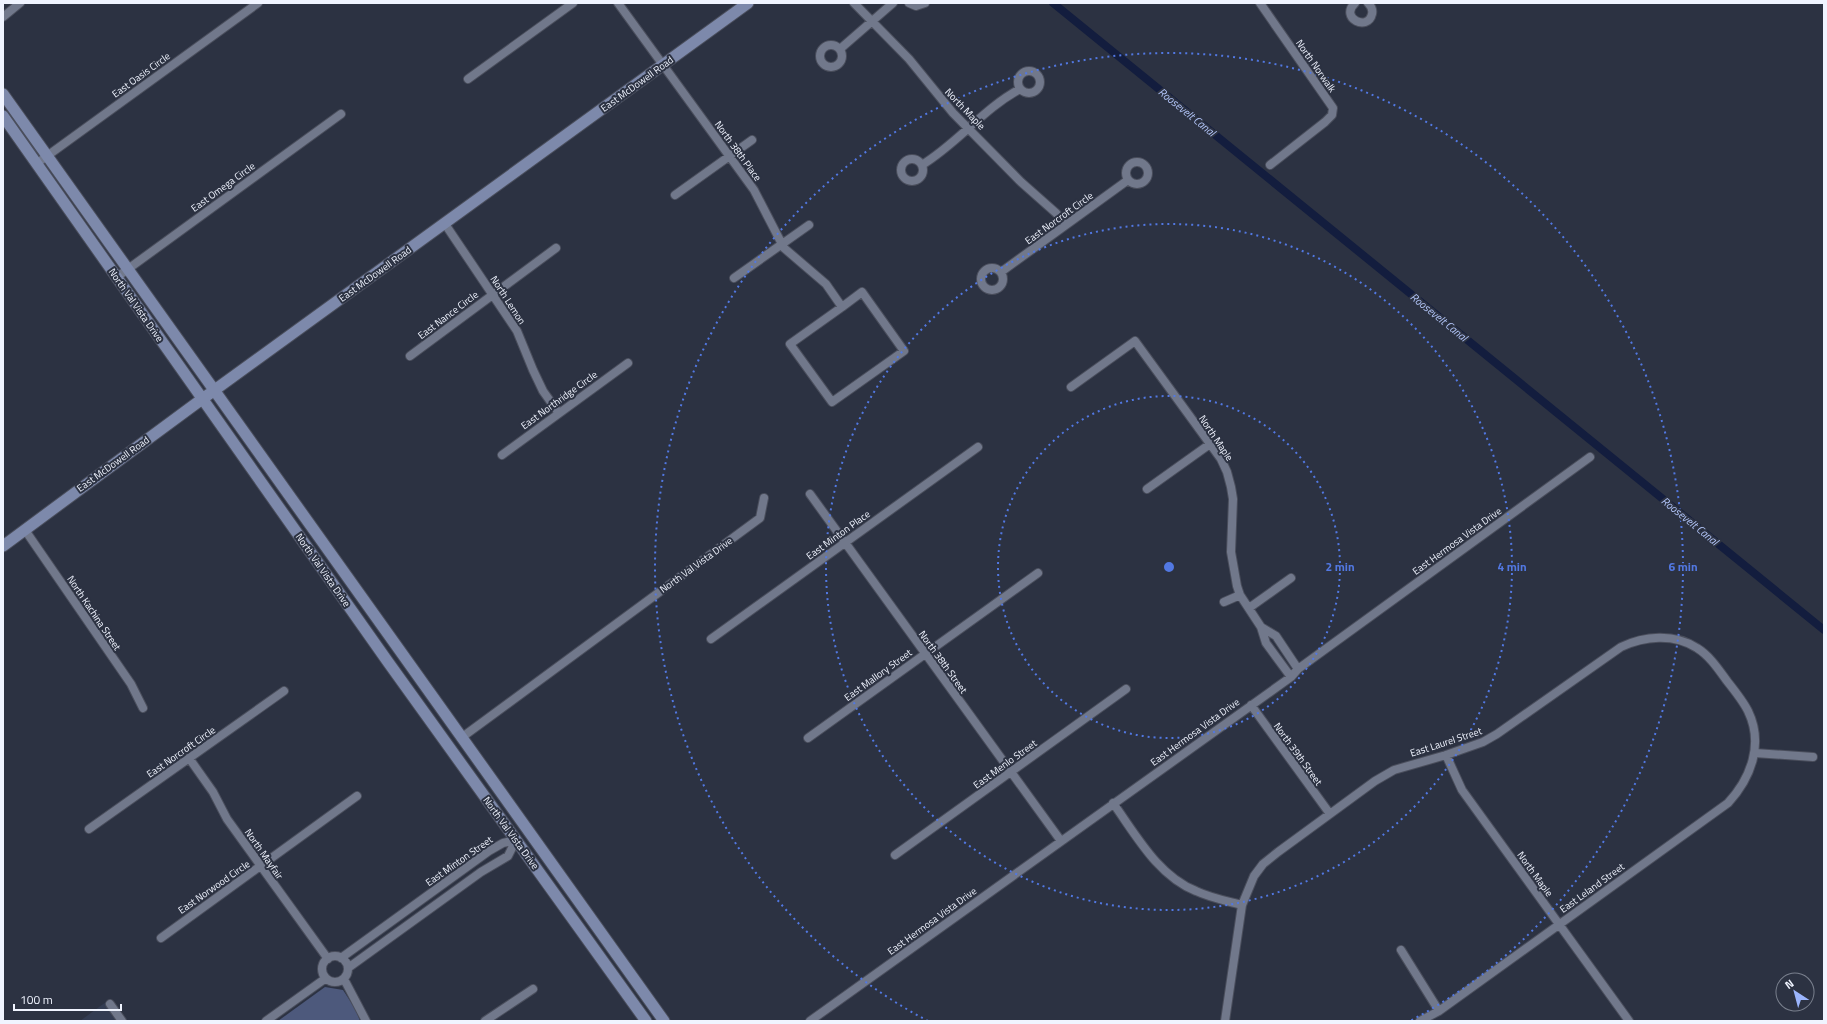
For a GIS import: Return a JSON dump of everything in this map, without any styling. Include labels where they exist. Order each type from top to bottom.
[{"type":"main road","name":"East McDowell Road","points":[[3,546],[214,390],[748,3]]},
{"type":"main road","name":"North Val Vista Drive","points":[[3,94],[664,1021]]},
{"type":"main road","name":"North Val Vista Drive","points":[[3,116],[355,616],[646,1021]]},
{"type":"main road","points":[[299,537],[311,528]]},
{"type":"main road","points":[[355,616],[368,607]]},
{"type":"main road","points":[[435,727],[447,718]]},
{"type":"main road","points":[[449,746],[461,738]]},
{"type":"main road","points":[[504,823],[516,815]]},
{"type":"main road","points":[[516,840],[528,832]]},
{"type":"main road","points":[[541,875],[553,866]]},
{"type":"main road","points":[[563,906],[575,897]]},
{"type":"main road","points":[[574,921],[586,913]]},
{"type":"street","points":[[3,17],[20,3]]},
{"type":"street","name":"East Oasis Circle","points":[[36,164],[258,3]]},
{"type":"street","points":[[468,79],[573,3]]},
{"type":"street","name":"North 38th Place","points":[[618,3],[754,190],[784,248],[826,284],[842,307]]},
{"type":"street","name":"North Maple","points":[[854,3],[909,59],[941,100],[1021,182],[1056,213],[1066,225]]},
{"type":"street","points":[[840,49],[893,3]]},
{"type":"street","points":[[909,3],[916,6],[925,3]]},
{"type":"street","name":"North Norwalk","points":[[1260,3],[1333,108],[1332,115],[1325,122],[1270,165]]},
{"type":"street","points":[[1355,3],[1351,8],[1350,15],[1354,20],[1361,23],[1371,17],[1372,10],[1370,4]]},
{"type":"street","points":[[922,165],[943,151],[994,106],[1020,89]]},
{"type":"street","name":"East Omega Circle","points":[[117,277],[341,114]]},
{"type":"street","points":[[675,195],[752,140]]},
{"type":"street","name":"East Norcroft Circle","points":[[1001,272],[1128,180]]},
{"type":"street","name":"North Lemon","points":[[445,224],[517,331],[543,391],[558,412]]},
{"type":"street","points":[[734,278],[809,225]]},
{"type":"street","name":"East Nance Circle","points":[[410,356],[556,248]]},
{"type":"street","points":[[862,292],[904,351],[832,402],[790,344],[842,307],[862,292]]},
{"type":"street","name":"North Maple","points":[[1071,387],[1135,341],[1221,459],[1231,486],[1233,499],[1231,552],[1233,572],[1240,595],[1262,627],[1266,643],[1291,677]]},
{"type":"street","name":"East Northridge Circle","points":[[502,454],[558,412],[628,363]]},
{"type":"street","points":[[1146,489],[1210,444]]},
{"type":"street","name":"East Minton Place","points":[[711,639],[978,447]]},
{"type":"street","name":"East Hermosa Vista Drive","points":[[810,1021],[1291,677],[1298,669],[1590,457]]},
{"type":"street","name":"North 38th Street","points":[[810,494],[1061,841]]},
{"type":"street","name":"North Val Vista Drive","points":[[461,738],[760,518],[764,498]]},
{"type":"street","name":"North Kachina Street","points":[[25,530],[131,684],[143,708]]},
{"type":"street","name":"East Mallory Street","points":[[808,738],[1038,573]]},
{"type":"street","points":[[1249,608],[1291,578]]},
{"type":"street","points":[[1224,602],[1240,595]]},
{"type":"street","name":"North Maple","points":[[1262,627],[1276,636],[1298,669]]},
{"type":"street","name":"East Laurel Street","points":[[1225,1021],[1242,905],[1254,876],[1263,864],[1375,781],[1394,770],[1446,755],[1483,742],[1510,726],[1621,647],[1644,639],[1661,638],[1681,641],[1697,648],[1716,667],[1744,703],[1753,726],[1755,753]]},
{"type":"street","name":"East Norcroft Circle","points":[[89,829],[284,690]]},
{"type":"street","name":"East Menlo Street","points":[[896,855],[1126,690]]},
{"type":"street","name":"North 39th Street","points":[[1251,705],[1330,814]]},
{"type":"street","points":[[1755,753],[1813,757]]},
{"type":"street","name":"East Leland Street","points":[[1420,1021],[1439,1011],[1728,803],[1740,790],[1747,776],[1755,753]]},
{"type":"street","name":"North Maple","points":[[1446,755],[1462,790],[1628,1021]]},
{"type":"street","name":"North Mayfair","points":[[189,758],[213,792],[227,819],[260,867],[328,959]]},
{"type":"street","name":"East Norwood Circle","points":[[161,938],[357,796]]},
{"type":"street","points":[[1113,803],[1153,858],[1178,882],[1194,891],[1212,898],[1242,905]]},
{"type":"street","points":[[348,968],[481,872],[508,856],[516,840]]},
{"type":"street","name":"East Minton Street","points":[[341,958],[489,851],[503,843],[516,840]]},
{"type":"street","points":[[1401,950],[1439,1011]]},
{"type":"street","points":[[336,956],[341,958],[346,962],[348,968],[347,975],[344,979],[333,982],[326,978],[323,974],[323,966],[328,959],[336,956]]},
{"type":"street","points":[[266,1021],[326,978]]},
{"type":"street","points":[[344,979],[366,1021]]},
{"type":"street","points":[[485,1021],[533,989]]},
{"type":"street","points":[[110,1004],[122,1021]]},
{"type":"shaded area","points":[[325,987],[343,990],[356,1010],[360,1021],[278,1021]]},
{"type":"shaded area","points":[[110,999],[126,1021],[80,1021]]},
{"type":"waterway","name":"Roosevelt Canal","points":[[1053,3],[1824,630]]}]
